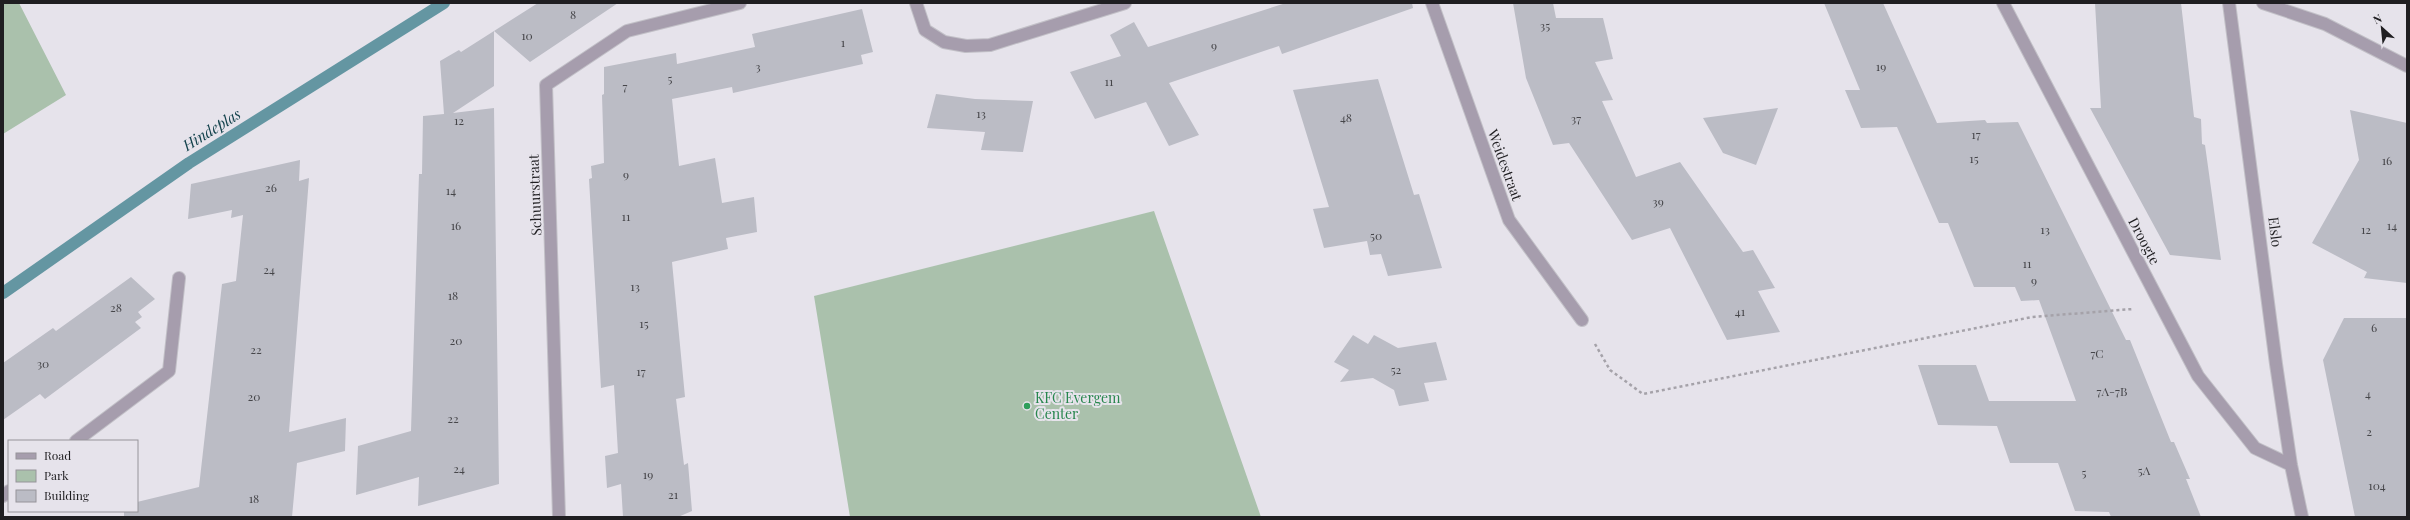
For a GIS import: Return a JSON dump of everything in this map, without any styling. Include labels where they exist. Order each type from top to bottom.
[{"type":"street","name":"Schuurstraat","points":[[559,517],[546,85],[627,31],[740,3]]},
{"type":"street","points":[[916,3],[925,30],[944,42],[966,46],[990,44],[1125,3]]},
{"type":"street","name":"Weidestraat","points":[[1432,3],[1509,220],[1582,320]]},
{"type":"street","name":"Droogte","points":[[2003,3],[2198,376],[2254,448],[2291,465]]},
{"type":"street","name":"Elslo","points":[[2229,3],[2291,465],[2302,517]]},
{"type":"street","points":[[2263,3],[2325,24],[2407,66]]},
{"type":"street","points":[[77,440],[168,371],[179,278]]},
{"type":"path","points":[[1582,320],[1610,370],[1643,394],[2032,317],[2162,307]]},
{"type":"green space","points":[[3,3],[19,3],[66,95],[3,134]]},
{"type":"green space","name":"KFC Evergem Center","points":[[1154,211],[1261,517],[850,517],[814,296]]},
{"type":"building","points":[[538,3],[618,3],[530,62],[494,31]]},
{"type":"building","points":[[1286,3],[1412,3],[1413,8],[1282,54],[1279,46],[1169,83],[1199,135],[1169,146],[1146,102],[1095,119],[1070,72],[1121,56],[1110,35],[1134,22],[1148,47]]},
{"type":"building","points":[[1513,3],[1553,3],[1556,18],[1603,18],[1613,59],[1595,62],[1613,100],[1602,101],[1636,177],[1680,162],[1743,252],[1753,250],[1775,288],[1758,291],[1780,332],[1727,340],[1670,228],[1632,240],[1569,143],[1553,145],[1526,78]]},
{"type":"building","points":[[1824,3],[1883,3],[1937,123],[1985,120],[1987,123],[2018,122],[2126,340],[2130,340],[2171,442],[2174,442],[2190,479],[2186,479],[2201,517],[2111,517],[2109,512],[2075,511],[2058,463],[2010,463],[1997,426],[1938,425],[1918,365],[1976,365],[1989,401],[2076,401],[2039,300],[2021,301],[2015,287],[1974,287],[1948,223],[1939,223],[1897,127],[1861,128],[1845,90],[1860,90]]},
{"type":"building","points":[[2095,3],[2181,3],[2194,117],[2201,119],[2202,144],[2205,145],[2221,260],[2170,255],[2090,108],[2101,108]]},
{"type":"building","points":[[862,9],[873,52],[861,55],[863,64],[733,93],[732,87],[672,99],[679,166],[715,158],[722,203],[754,197],[757,232],[726,238],[728,249],[672,262],[685,397],[676,399],[684,465],[688,463],[692,511],[678,517],[623,517],[621,484],[607,488],[605,456],[618,453],[614,385],[601,388],[589,179],[592,178],[591,166],[604,163],[602,95],[604,94],[604,67],[676,53],[677,64],[755,47],[752,34]]},
{"type":"building","points":[[494,31],[494,86],[453,113],[494,108],[499,484],[418,506],[419,477],[356,495],[358,446],[411,431],[419,174],[422,174],[423,116],[444,114],[440,61],[459,50],[461,52]]},
{"type":"building","points":[[1378,79],[1414,195],[1419,194],[1442,268],[1388,276],[1381,254],[1370,255],[1367,241],[1324,248],[1313,209],[1329,207],[1293,90]]},
{"type":"building","points":[[936,94],[975,99],[1033,101],[1023,152],[981,150],[985,132],[927,128]]},
{"type":"building","points":[[1778,108],[1756,165],[1723,153],[1703,118]]},
{"type":"building","points":[[2350,110],[2407,123],[2407,283],[2364,278],[2367,272],[2312,243],[2359,160]]},
{"type":"building","points":[[300,160],[299,181],[309,178],[289,432],[346,418],[345,451],[297,463],[292,517],[124,517],[124,512],[138,512],[138,502],[199,487],[222,284],[236,281],[243,215],[231,218],[232,210],[188,219],[191,184]]},
{"type":"building","points":[[131,277],[155,299],[138,312],[142,317],[135,322],[141,328],[45,399],[40,394],[3,420],[3,363],[53,328],[56,331]]},
{"type":"building","points":[[2344,318],[2407,318],[2407,517],[2355,517],[2323,360]]},
{"type":"building","points":[[1353,335],[1368,344],[1374,335],[1398,348],[1436,342],[1447,380],[1424,383],[1429,401],[1399,406],[1394,390],[1373,378],[1340,382],[1349,370],[1334,362]]},
{"type":"waterway","name":"Hindeplas","points":[[3,293],[189,163],[444,3]]},
{"type":"place","name":"KFC Evergem Center","points":[[1027,406]]}]
